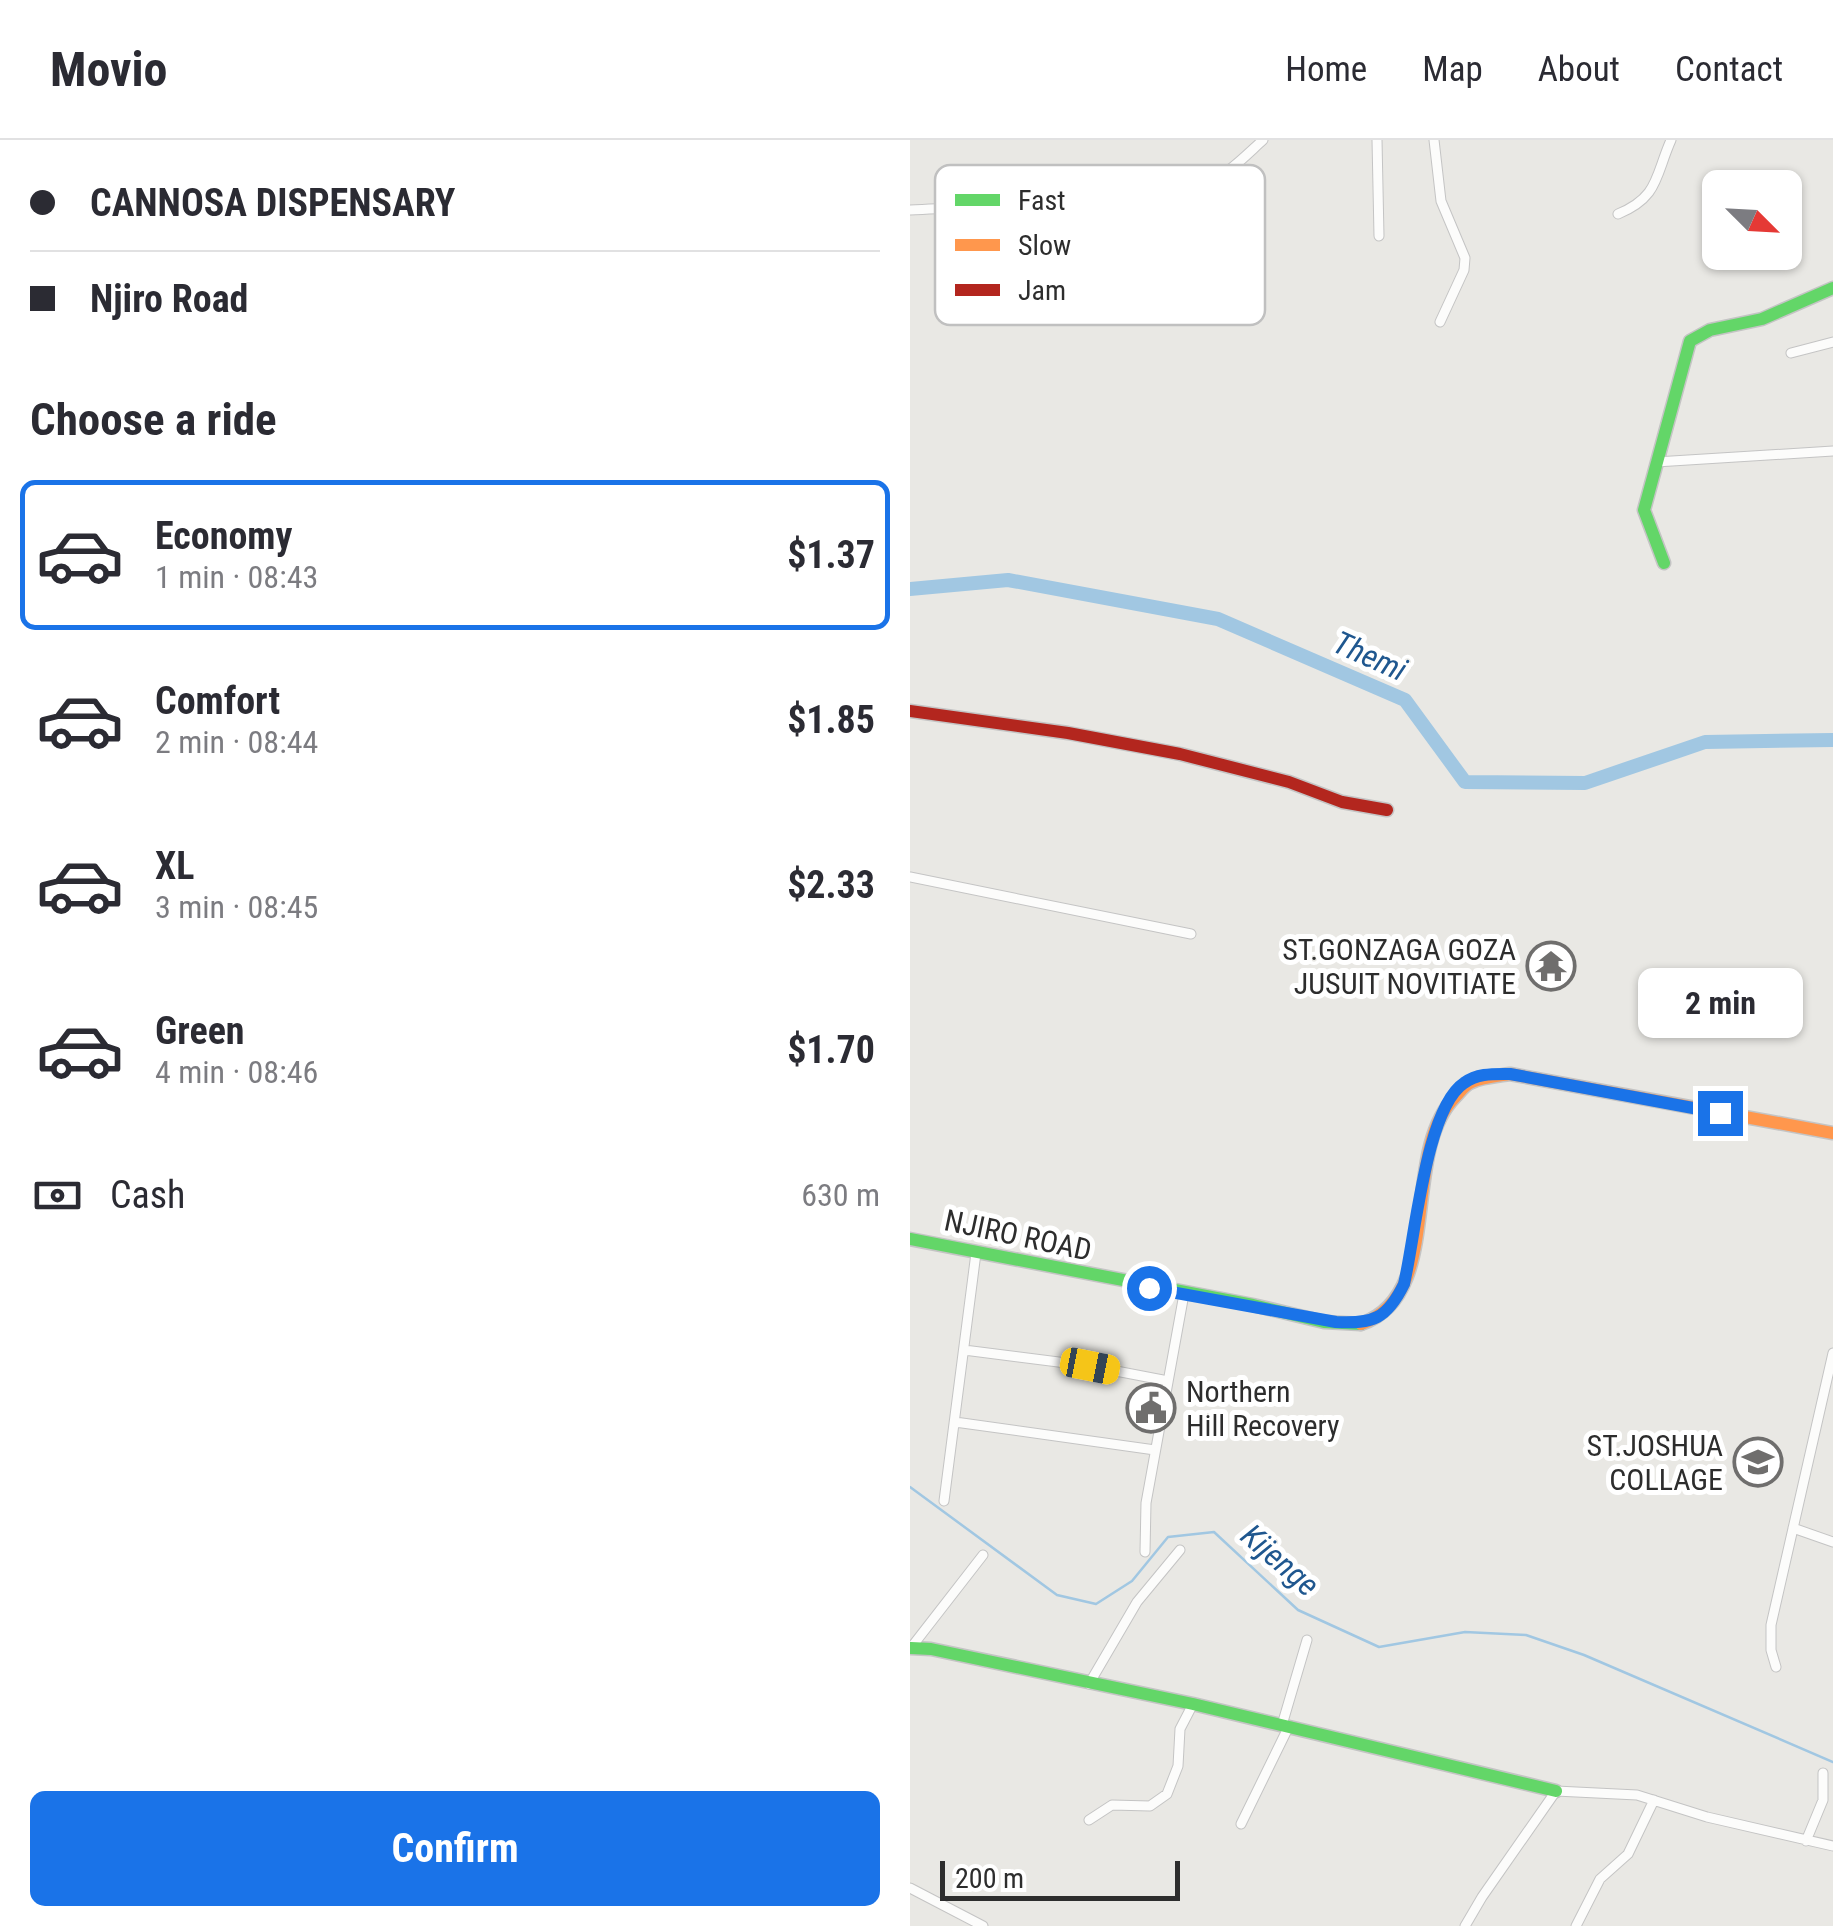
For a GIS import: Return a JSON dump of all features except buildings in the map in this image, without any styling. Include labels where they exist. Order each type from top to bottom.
[{"type":"street","points":[[1376,140],[1379,236]]},
{"type":"street","points":[[1434,140],[1441,201],[1465,258],[1464,270],[1440,322]]},
{"type":"street","points":[[1618,214],[1651,194],[1671,140]]},
{"type":"street","points":[[1233,165],[1261,141]]},
{"type":"street","points":[[910,210],[935,209]]},
{"type":"street","points":[[1664,562],[1644,510],[1684,360],[1695,336],[1751,323],[1796,300],[1833,288]]},
{"type":"street","points":[[1792,354],[1833,342]]},
{"type":"street","points":[[1656,462],[1833,451]]},
{"type":"street","points":[[910,710],[1180,754],[1288,782],[1342,802],[1387,810]]},
{"type":"street","points":[[910,877],[1191,934]]},
{"type":"street","name":"NJIRO ROAD","points":[[910,1238],[1184,1294],[1364,1324],[1396,1302],[1404,1284],[1438,1118],[1462,1084],[1480,1075],[1510,1074],[1833,1133]]},
{"type":"street","points":[[944,1501],[976,1254]]},
{"type":"street","points":[[1145,1552],[1146,1504],[1184,1294]]},
{"type":"street","points":[[964,1350],[1090,1366],[1168,1381]]},
{"type":"street","points":[[1776,1667],[1772,1625],[1792,1528],[1829,1396],[1833,1353]]},
{"type":"street","points":[[955,1422],[1155,1450]]},
{"type":"street","points":[[1792,1528],[1833,1542]]},
{"type":"street","points":[[1089,1684],[1137,1602],[1180,1550]]},
{"type":"street","points":[[911,1649],[983,1554]]},
{"type":"street","points":[[1241,1824],[1285,1725],[1306,1640]]},
{"type":"street","points":[[911,1649],[931,1648],[1193,1704],[1556,1791],[1611,1792],[1654,1800],[1706,1817],[1833,1846]]},
{"type":"street","points":[[1089,1820],[1112,1805],[1150,1806],[1167,1794],[1178,1766],[1180,1729],[1193,1704]]},
{"type":"street","points":[[1806,1841],[1823,1800],[1823,1773]]},
{"type":"street","points":[[1468,1925],[1482,1896],[1556,1791]]},
{"type":"street","points":[[1576,1926],[1600,1879],[1628,1854],[1654,1800]]},
{"type":"street","points":[[910,1888],[977,1925]]},
{"type":"waterway","name":"Themi","points":[[910,589],[1008,580],[1218,619],[1405,700],[1465,782],[1585,783],[1705,742],[1833,740]]},
{"type":"waterway","name":"Kijenge","points":[[910,1487],[1057,1595],[1096,1604],[1132,1581],[1168,1537],[1214,1532],[1298,1610],[1379,1647],[1465,1632],[1526,1635],[1584,1655],[1833,1762]]},
{"type":"traffic: fast","points":[[1664,563],[1644,510],[1690,341],[1710,330],[1762,319],[1833,288]]},
{"type":"traffic: fast","points":[[910,1239],[1324,1322],[1361,1324]]},
{"type":"traffic: fast","points":[[911,1648],[1193,1704],[1556,1791]]},
{"type":"traffic: slow","points":[[1361,1324],[1387,1308],[1404,1284],[1438,1122],[1455,1097],[1476,1080],[1510,1074],[1833,1133]]},
{"type":"traffic: jam","points":[[910,711],[1068,733],[1180,754],[1289,782],[1342,802],[1387,810]]},
{"type":"place","name":"ST.GONZAGA GOZA JUSUIT NOVITIATE","points":[[1551,966]]},
{"type":"place","name":"Northern Hill Recovery","points":[[1151,1408]]},
{"type":"place","name":"ST.JOSHUA COLLAGE","points":[[1758,1462]]},
{"type":"route","points":[[1149,1288],[1336,1322],[1364,1324],[1378,1318],[1396,1302],[1404,1284],[1438,1118],[1450,1096],[1480,1075],[1510,1074],[1720,1113]]}]
